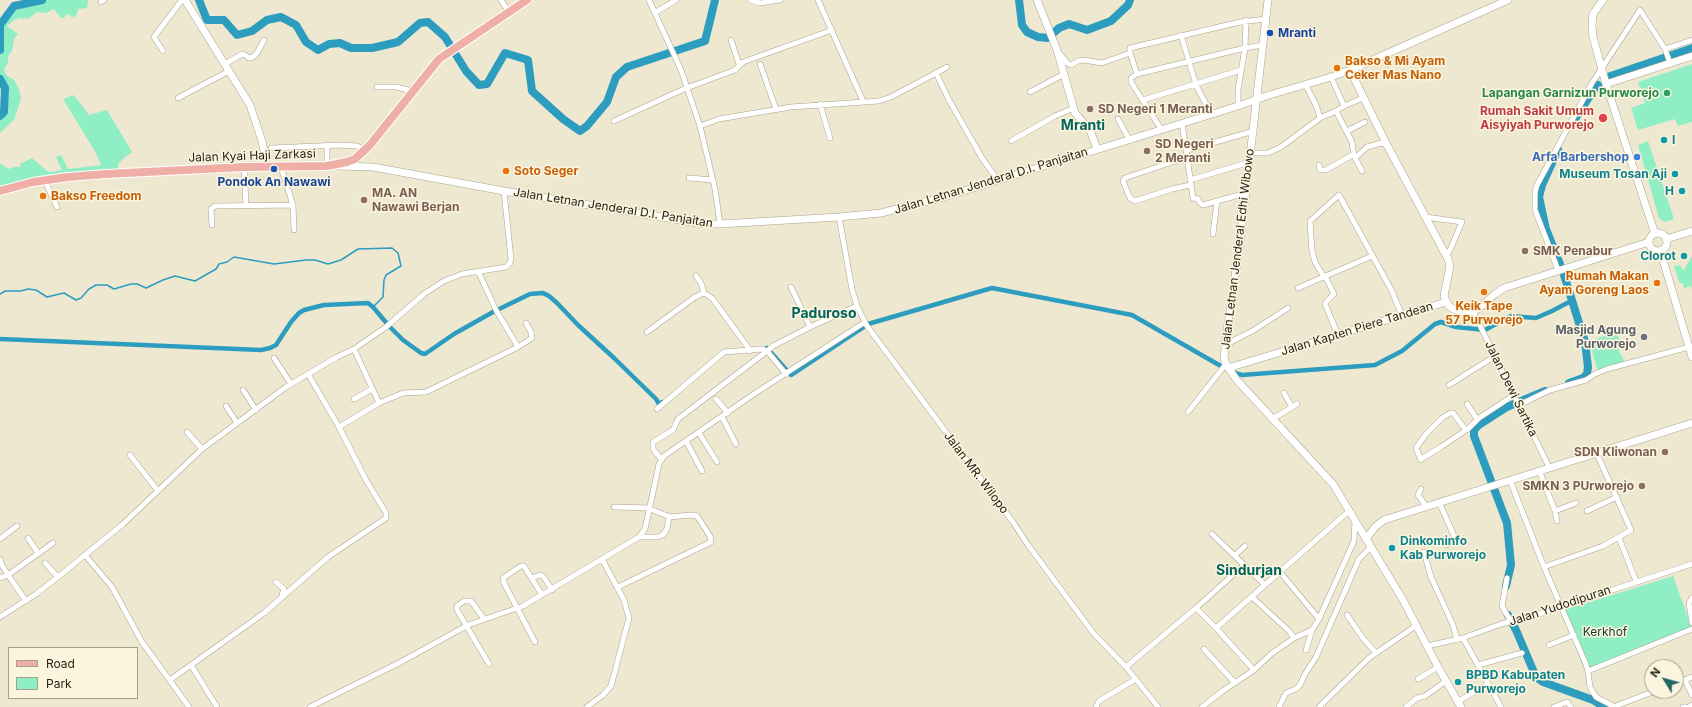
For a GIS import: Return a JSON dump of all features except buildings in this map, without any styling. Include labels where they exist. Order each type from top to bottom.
[{"type":"main road","points":[[331,166],[355,159],[365,150],[439,59],[527,0]]},
{"type":"main road","name":"Jalan Kyai Haji Zarkasi","points":[[0,191],[33,182],[106,174],[265,166],[331,166]]},
{"type":"street","points":[[163,51],[154,37],[182,0]]},
{"type":"street","points":[[185,0],[250,105],[262,141],[266,160],[265,166]]},
{"type":"street","points":[[501,0],[509,12]]},
{"type":"street","points":[[649,0],[670,44],[700,126],[713,180],[720,224]]},
{"type":"street","points":[[656,12],[676,0]]},
{"type":"street","points":[[750,0],[758,3],[780,0]]},
{"type":"street","points":[[818,0],[863,101]]},
{"type":"street","points":[[1037,0],[1054,42],[1078,118],[1092,134],[1097,149]]},
{"type":"street","name":"Jalan Letnan Jenderal Edhi Wibowo","points":[[1227,369],[1225,344],[1254,131],[1256,99],[1268,0]]},
{"type":"street","name":"Jalan Letnan Jenderal D.I. Panjaitan","points":[[504,191],[678,220],[720,224],[881,213],[929,202],[1238,106],[1256,99],[1331,77],[1508,0]]},
{"type":"street","points":[[1603,0],[1596,10],[1592,25],[1593,37],[1606,83],[1655,234]]},
{"type":"street","points":[[1561,269],[1536,210],[1535,192],[1592,83],[1603,71],[1640,10],[1666,50],[1670,62]]},
{"type":"street","points":[[1137,74],[1129,50],[1134,47],[1246,20],[1266,19]]},
{"type":"street","points":[[1238,106],[1238,90],[1245,48],[1246,20]]},
{"type":"street","points":[[614,121],[687,88],[735,70],[739,64],[832,30]]},
{"type":"street","points":[[1181,35],[1196,85],[1211,114]]},
{"type":"street","points":[[178,98],[227,68],[242,54],[249,58],[253,57],[257,54],[264,40]]},
{"type":"street","points":[[731,40],[739,64]]},
{"type":"street","points":[[1666,50],[1692,40]]},
{"type":"street","points":[[1161,129],[1131,82],[1132,78],[1137,74],[1263,45]]},
{"type":"street","points":[[1056,50],[1067,63],[1071,65],[1078,61],[1084,60],[1102,63],[1130,53]]},
{"type":"street","points":[[1606,83],[1692,56]]},
{"type":"street","points":[[760,64],[776,109]]},
{"type":"street","points":[[700,126],[719,119],[776,109],[885,99],[947,67]]},
{"type":"street","points":[[1142,100],[1196,85],[1241,70]]},
{"type":"street","name":"Jalan Kapten Piere Tandean","points":[[1227,369],[1446,302],[1444,291],[1450,266],[1446,256],[1387,145],[1350,70]]},
{"type":"street","points":[[936,73],[949,100],[982,158],[994,175]]},
{"type":"street","points":[[1030,92],[1064,74]]},
{"type":"street","points":[[1331,77],[1344,106]]},
{"type":"street","points":[[1305,84],[1316,105],[1320,118]]},
{"type":"street","points":[[378,87],[396,87],[412,91]]},
{"type":"street","points":[[1251,154],[1268,153],[1281,147],[1320,118],[1363,98]]},
{"type":"street","points":[[820,104],[830,138]]},
{"type":"street","points":[[1011,141],[1054,116],[1074,108]]},
{"type":"street","points":[[1336,111],[1347,131],[1353,145],[1355,156],[1362,171]]},
{"type":"street","points":[[1118,119],[1129,139]]},
{"type":"street","points":[[1347,131],[1365,122]]},
{"type":"street","points":[[1182,123],[1192,197],[1199,199],[1202,204],[1246,193]]},
{"type":"street","points":[[1186,150],[1254,131]]},
{"type":"street","points":[[1319,165],[1320,170],[1323,171],[1355,156],[1367,147],[1381,143],[1387,145]]},
{"type":"street","points":[[326,146],[331,166]]},
{"type":"street","points":[[271,148],[357,146],[365,150]]},
{"type":"street","points":[[1187,157],[1125,178],[1123,181],[1130,198],[1135,201],[1250,162]]},
{"type":"street","name":"Jalan Kyai Haji Zarkasi","points":[[331,166],[373,167],[504,191]]},
{"type":"street","points":[[244,167],[246,204]]},
{"type":"street","points":[[282,167],[293,205],[294,230]]},
{"type":"street","points":[[688,178],[713,180]]},
{"type":"street","points":[[45,181],[57,207]]},
{"type":"street","points":[[0,617],[26,601],[58,577],[123,524],[202,449],[291,384],[354,349],[388,325],[424,294],[444,281],[462,274],[506,267],[510,263],[511,259],[504,191]]},
{"type":"street","points":[[1338,335],[1325,303],[1334,294],[1315,262],[1312,251],[1310,221],[1340,194],[1392,291],[1402,316]]},
{"type":"street","points":[[1213,234],[1217,201]]},
{"type":"street","points":[[212,225],[211,212],[213,207],[246,204],[293,205]]},
{"type":"street","name":"Jalan MR. Wilopo","points":[[840,217],[848,270],[858,306],[866,324],[1094,634],[1126,667],[1158,707]]},
{"type":"street","points":[[1425,217],[1462,222],[1446,256]]},
{"type":"street","points":[[1666,239],[1692,231]]},
{"type":"street","points":[[1660,250],[1652,248],[1649,242],[1650,237],[1655,234],[1661,234],[1666,239]]},
{"type":"street","points":[[1660,250],[1664,247],[1666,239]]},
{"type":"street","points":[[1446,302],[1450,307],[1457,310],[1473,311],[1478,309],[1504,288],[1649,242]]},
{"type":"street","points":[[1660,250],[1692,357]]},
{"type":"street","points":[[1298,288],[1372,256]]},
{"type":"street","points":[[478,271],[496,311],[518,347]]},
{"type":"street","points":[[696,276],[701,283],[704,293],[712,298],[749,349]]},
{"type":"street","points":[[791,287],[810,327]]},
{"type":"street","points":[[647,332],[695,297],[704,293]]},
{"type":"street","points":[[661,459],[653,449],[653,442],[673,430],[678,419],[768,349],[810,327],[858,306]]},
{"type":"street","points":[[1225,344],[1254,330],[1288,308]]},
{"type":"street","name":"Jalan Dewi Sartika","points":[[1473,311],[1549,467]]},
{"type":"street","points":[[339,427],[379,403],[403,393],[426,392],[518,347],[532,338],[531,332],[526,323]]},
{"type":"street","points":[[310,707],[399,663],[467,626],[518,608],[552,590],[639,537],[644,532],[661,459],[787,373],[866,324]]},
{"type":"street","points":[[1519,404],[1550,390],[1586,380],[1607,369],[1689,347]]},
{"type":"street","points":[[354,349],[379,403]]},
{"type":"street","points":[[657,409],[724,352],[749,349],[768,349]]},
{"type":"street","points":[[768,349],[787,373]]},
{"type":"street","points":[[1449,385],[1495,356]]},
{"type":"street","points":[[274,358],[291,384]]},
{"type":"street","points":[[1188,412],[1227,369],[1328,478],[1355,520],[1417,625],[1459,704],[1488,684]]},
{"type":"street","points":[[170,680],[264,613],[312,570],[349,542],[384,519],[386,515],[339,427],[308,374]]},
{"type":"street","points":[[354,399],[372,389]]},
{"type":"street","points":[[243,390],[256,410]]},
{"type":"street","points":[[1274,418],[1294,405],[1284,393]]},
{"type":"street","points":[[1466,430],[1453,414],[1450,413],[1442,418],[1426,434],[1416,448],[1421,460],[1466,430],[1477,419],[1515,396]]},
{"type":"street","points":[[716,399],[728,413]]},
{"type":"street","points":[[1467,404],[1477,419]]},
{"type":"street","points":[[226,406],[237,423]]},
{"type":"street","points":[[722,417],[736,444]]},
{"type":"street","points":[[1366,539],[1384,520],[1692,423]]},
{"type":"street","points":[[187,432],[202,449]]},
{"type":"street","points":[[699,433],[717,462]]},
{"type":"street","points":[[686,441],[702,471]]},
{"type":"street","points":[[1544,567],[1589,551],[1619,538],[1630,531],[1631,528],[1596,452]]},
{"type":"street","points":[[130,455],[158,491]]},
{"type":"street","points":[[1539,470],[1555,511],[1557,521]]},
{"type":"street","points":[[1510,480],[1544,567],[1574,635],[1588,671],[1590,687],[1593,693],[1613,707],[1644,695]]},
{"type":"street","points":[[1421,488],[1418,495],[1426,506]]},
{"type":"street","points":[[1587,511],[1617,496]]},
{"type":"street","points":[[1439,502],[1455,538],[1454,542],[1446,545]]},
{"type":"street","points":[[1555,511],[1576,503]]},
{"type":"street","points":[[614,507],[650,509],[674,517],[690,515],[697,516],[710,536],[710,542],[618,587]]},
{"type":"street","points":[[1216,628],[1349,511]]},
{"type":"street","points":[[639,537],[657,537],[663,535],[667,529],[668,516]]},
{"type":"street","points":[[1306,650],[1312,630],[1319,619],[1354,541],[1355,520]]},
{"type":"street","points":[[0,539],[17,526]]},
{"type":"street","points":[[1212,534],[1266,585]]},
{"type":"street","points":[[28,538],[38,553]]},
{"type":"street","points":[[1619,538],[1636,581]]},
{"type":"street","points":[[0,578],[8,576],[53,543]]},
{"type":"street","points":[[1235,555],[1245,546]]},
{"type":"street","points":[[1279,707],[1286,693],[1296,690],[1300,685],[1316,657],[1359,559],[1371,547]]},
{"type":"street","points":[[1424,552],[1431,577],[1453,625],[1457,640]]},
{"type":"street","points":[[85,555],[112,587],[142,642],[188,707]]},
{"type":"street","points":[[0,559],[8,576],[26,601]]},
{"type":"street","points":[[587,707],[603,695],[610,686],[629,618],[628,610],[618,587],[602,559]]},
{"type":"street","points":[[45,563],[58,577]]},
{"type":"street","points":[[1126,667],[1196,608],[1244,564]]},
{"type":"street","name":"Jalan Yudodipuran","points":[[1427,646],[1457,640],[1692,564]]},
{"type":"street","points":[[535,642],[504,583],[503,578],[522,566],[526,567],[542,595]]},
{"type":"street","points":[[1280,572],[1319,619]]},
{"type":"street","points":[[532,578],[540,575],[544,576],[552,590]]},
{"type":"street","points":[[1507,578],[1502,606],[1511,622]]},
{"type":"street","points":[[276,582],[284,589],[282,595],[283,597]]},
{"type":"street","points":[[1252,597],[1289,631],[1294,638]]},
{"type":"street","points":[[1692,598],[1689,603],[1692,623]]},
{"type":"street","points":[[484,619],[471,601],[464,601],[458,605],[457,608],[490,664]]},
{"type":"street","points":[[1196,608],[1254,670]]},
{"type":"street","points":[[1347,615],[1362,637],[1376,653]]},
{"type":"street","points":[[1322,706],[1348,677],[1376,653],[1417,625]]},
{"type":"street","points":[[1588,671],[1692,629]]},
{"type":"street","points":[[1202,707],[1254,670],[1271,654],[1294,638],[1312,630]]},
{"type":"street","points":[[1549,645],[1574,635]]},
{"type":"street","points":[[1463,638],[1501,707]]},
{"type":"street","points":[[1204,649],[1235,683]]},
{"type":"street","points":[[1478,665],[1522,653]]},
{"type":"street","points":[[191,665],[217,707]]},
{"type":"street","points":[[1418,679],[1438,667]]},
{"type":"street","points":[[1692,677],[1685,680],[1692,695]]},
{"type":"street","points":[[1096,707],[1099,701],[1136,679]]},
{"type":"street","points":[[1406,707],[1417,698],[1425,696],[1446,681]]},
{"type":"street","points":[[1554,707],[1567,702],[1571,707]]},
{"type":"green space","points":[[42,0],[88,0],[87,8],[78,9],[76,16],[72,17],[69,14],[64,18],[61,18],[54,9],[46,13],[37,12],[28,19],[20,18],[14,20],[7,26],[18,34],[14,39],[12,51],[8,56],[8,63],[4,69],[6,75],[14,80],[19,89],[21,99],[14,120],[0,133],[0,116],[4,112],[5,88],[0,79],[0,25],[14,6]]},
{"type":"green space","name":"Lapangan Garnizun Purworejo","points":[[1692,64],[1692,122],[1678,126],[1675,119],[1638,130],[1631,108],[1645,103],[1638,82]]},
{"type":"green space","points":[[74,95],[89,115],[107,110],[132,152],[118,164],[118,171],[0,191],[0,163],[8,169],[20,167],[20,164],[32,158],[47,171],[51,172],[62,170],[56,157],[61,155],[68,169],[101,165],[96,153],[63,99]]},
{"type":"green space","points":[[1648,141],[1674,219],[1665,222],[1659,218],[1638,145]]},
{"type":"green space","points":[[1692,256],[1692,290],[1691,286],[1684,288],[1683,284],[1679,282],[1674,266],[1680,265],[1682,269],[1685,270]]},
{"type":"green space","points":[[1617,332],[1619,339],[1616,341],[1625,364],[1598,372],[1589,341]]},
{"type":"green space","name":"Kerkhof","points":[[1673,576],[1692,628],[1586,674],[1561,611]]},
{"type":"water","points":[[1692,44],[1692,53],[1609,80],[1607,73]]},
{"type":"waterway","points":[[0,25],[14,6],[42,0]]},
{"type":"waterway","points":[[199,0],[207,20],[224,20],[237,35],[252,31],[267,20],[281,17],[296,25],[306,42],[318,50],[329,44],[340,43],[351,48],[372,48],[398,42],[420,23],[428,22],[445,37],[466,71],[479,85],[487,84],[505,53],[528,60],[532,91],[563,119],[580,131],[587,126],[607,102],[616,77],[627,67],[705,41],[715,0]]},
{"type":"waterway","points":[[1019,0],[1022,25],[1027,32],[1038,37],[1048,38],[1059,28],[1069,24],[1087,30],[1111,21],[1128,5],[1130,0]]},
{"type":"waterway","points":[[0,26],[0,50]]},
{"type":"waterway","points":[[0,79],[5,88],[4,112],[0,116]]},
{"type":"waterway","points":[[1572,124],[1598,85]]},
{"type":"waterway","points":[[1558,150],[1542,185],[1539,197],[1546,229],[1560,264]]},
{"type":"waterway","points":[[0,294],[5,291],[21,291],[28,289],[36,290],[47,297],[64,293],[76,300],[81,298],[89,289],[96,285],[107,285],[114,289],[131,284],[137,284],[146,288],[175,276],[195,281],[216,269],[219,264],[227,262],[234,257],[274,264],[306,260],[315,260],[328,264],[341,260],[358,249],[392,248],[398,253],[401,266],[386,275],[384,280],[383,297],[373,307]]},
{"type":"waterway","points":[[1564,275],[1585,342],[1588,367],[1587,374],[1583,378],[1569,383]]},
{"type":"waterway","points":[[767,348],[791,375],[868,324],[992,288],[1132,315],[1226,369]]},
{"type":"waterway","points":[[0,339],[261,350],[276,345],[291,322],[304,310],[324,305],[368,303],[403,340],[421,353],[425,354],[454,334],[493,312],[530,294],[543,293],[557,303],[656,399],[659,404],[662,402]]},
{"type":"waterway","points":[[1232,372],[1242,375],[1375,365],[1402,351],[1435,324],[1441,322],[1456,327],[1485,330],[1511,316],[1536,318],[1571,301]]},
{"type":"waterway","points":[[1506,586],[1511,565],[1507,523],[1474,436],[1474,430],[1479,425],[1507,407],[1545,391]]},
{"type":"waterway","points":[[1508,615],[1536,677],[1543,682],[1593,700],[1604,707]]},
{"type":"place","name":"Mranti","points":[[1270,33]]},
{"type":"place","name":"Bakso & Mi Ayam Ceker Mas Nano","points":[[1337,68]]},
{"type":"place","name":"Lapangan Garnizun Purworejo","points":[[1667,93]]},
{"type":"place","name":"SD Negeri 1 Meranti","points":[[1090,109]]},
{"type":"place","name":"Rumah Sakit Umum Aisyiyah Purworejo","points":[[1603,118]]},
{"type":"place","name":"I","points":[[1664,140]]},
{"type":"place","name":"SD Negeri 2 Meranti","points":[[1147,151]]},
{"type":"place","name":"Arfa Barbershop","points":[[1637,157]]},
{"type":"place","name":"Pondok An Nawawi","points":[[274,169]]},
{"type":"place","name":"Soto Seger","points":[[506,171]]},
{"type":"place","name":"Museum Tosan Aji","points":[[1675,174]]},
{"type":"place","name":"H","points":[[1682,191]]},
{"type":"place","name":"Bakso Freedom","points":[[43,196]]},
{"type":"place","name":"MA. AN Nawawi Berjan","points":[[364,200]]},
{"type":"place","name":"SMK Penabur","points":[[1525,251]]},
{"type":"place","name":"Clorot","points":[[1684,256]]},
{"type":"place","name":"Rumah Makan Ayam Goreng Laos","points":[[1657,283]]},
{"type":"place","name":"Keik Tape 57 Purworejo","points":[[1484,292]]},
{"type":"place","name":"Masjid Agung Purworejo","points":[[1644,337]]},
{"type":"place","name":"SDN Kliwonan","points":[[1665,452]]},
{"type":"place","name":"SMKN 3 PUrworejo","points":[[1642,486]]},
{"type":"place","name":"Dinkominfo Kab Purworejo","points":[[1392,548]]},
{"type":"place","name":"BPBD Kabupaten Purworejo","points":[[1458,682]]},
{"type":"district","name":"Mranti","points":[[1083,126]]},
{"type":"district","name":"Paduroso","points":[[824,314]]},
{"type":"district","name":"Sindurjan","points":[[1249,571]]}]
